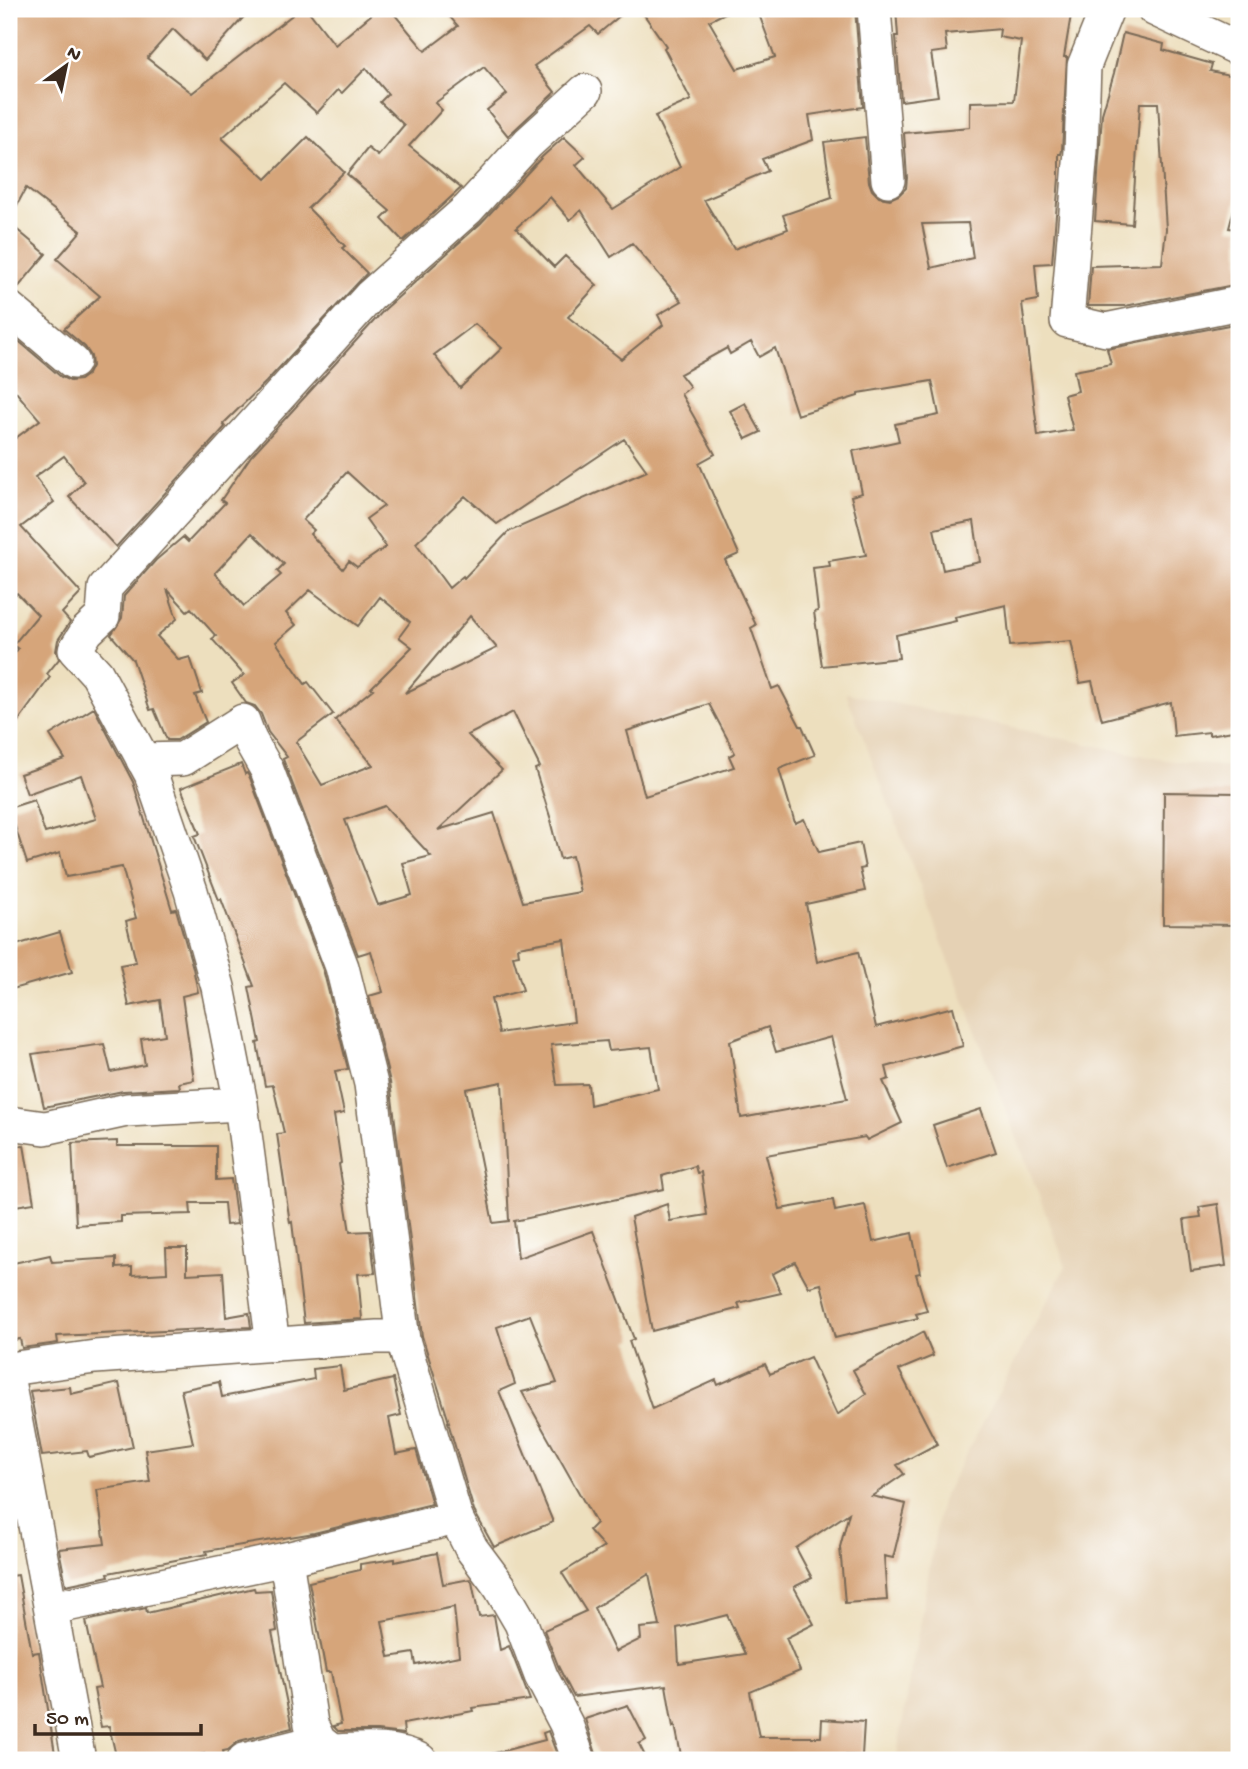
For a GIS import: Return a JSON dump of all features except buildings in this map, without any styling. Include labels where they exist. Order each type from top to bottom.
[{"type":"street","points":[[874,9],[888,180]]},
{"type":"street","points":[[1107,9],[1084,66],[1081,151],[1067,321],[1106,330],[1239,303]]},
{"type":"street","points":[[1154,9],[1239,49]]},
{"type":"street","points":[[273,1345],[241,1104],[218,987],[191,891],[151,774],[97,674],[75,650],[87,631],[103,616],[105,588],[370,296],[468,209],[528,143],[585,91]]},
{"type":"street","points":[[9,308],[73,362]]},
{"type":"street","points":[[143,760],[183,759],[243,721],[267,770],[342,967],[371,1084],[404,1340],[456,1518],[471,1548],[500,1587],[521,1623],[541,1676],[566,1724],[579,1760]]},
{"type":"street","points":[[9,1123],[45,1128],[127,1110],[241,1104]]},
{"type":"street","points":[[9,1369],[95,1357],[377,1337],[396,1336],[404,1340]]},
{"type":"street","points":[[9,1386],[79,1760]]},
{"type":"street","points":[[52,1608],[286,1559],[456,1518]]},
{"type":"street","points":[[286,1559],[311,1724],[319,1741],[332,1751],[377,1750],[410,1755],[420,1760]]},
{"type":"street","points":[[244,1760],[319,1741]]},
{"type":"shaded area","points":[[846,693],[1159,759],[1239,769],[1239,1760],[896,1760],[941,1501],[1066,1266]]}]
